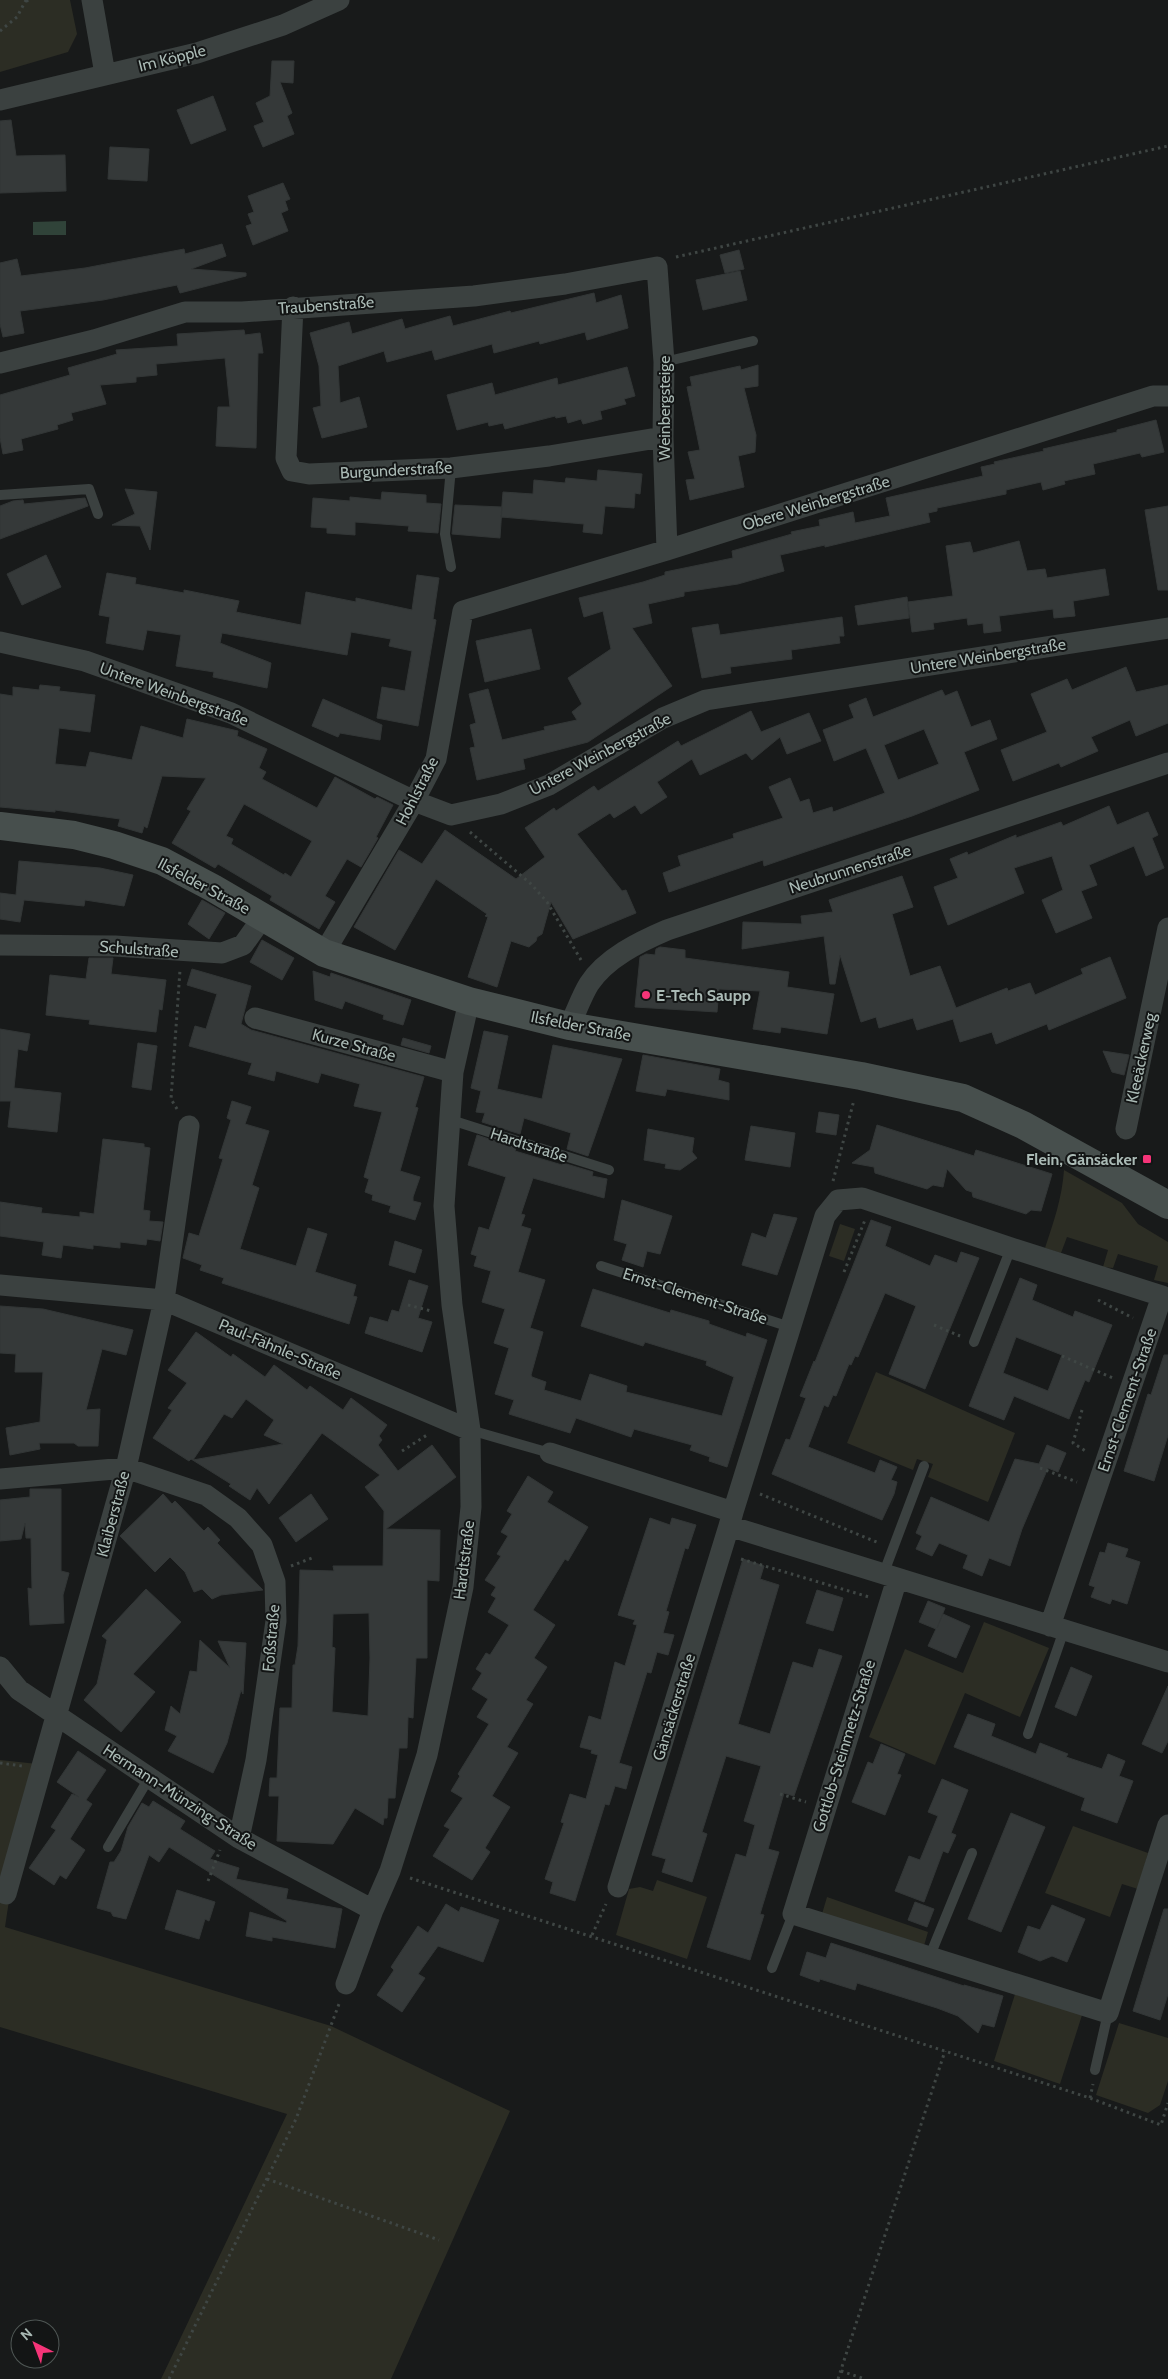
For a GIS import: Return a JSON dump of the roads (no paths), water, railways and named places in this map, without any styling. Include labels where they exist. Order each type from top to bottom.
[{"type":"main road","name":"Ilsfelder Straße","points":[[0,826],[74,835],[114,845],[155,859],[179,869],[324,953],[469,1001],[569,1026],[862,1076],[963,1098],[1023,1124],[1168,1205]]},
{"type":"street","points":[[92,0],[105,74]]},
{"type":"street","name":"Im Köpple","points":[[0,100],[197,53],[283,25],[339,0]]},
{"type":"street","name":"Traubenstraße","points":[[0,364],[94,340],[185,312],[242,312],[474,296],[565,284],[657,267]]},
{"type":"street","name":"Weinbergsteige","points":[[657,267],[664,362],[663,437],[667,550]]},
{"type":"street","name":"Burgunderstraße","points":[[293,307],[286,458],[292,471],[310,474],[451,468],[549,456],[663,437]]},
{"type":"street","name":"Obere Weinbergstraße","points":[[463,611],[667,550],[1153,396],[1168,396]]},
{"type":"street","name":"Hohlstraße","points":[[324,953],[414,801],[436,759],[463,611]]},
{"type":"street","name":"Untere Weinbergstraße","points":[[0,642],[85,661],[231,713],[414,801],[451,815],[501,804],[549,785],[663,718],[706,700],[1168,628]]},
{"type":"street","name":"Neubrunnenstraße","points":[[569,1026],[590,983],[614,959],[636,943],[667,930],[1168,763]]},
{"type":"street","name":"Schulstraße","points":[[0,945],[115,946],[222,953],[243,944],[263,917]]},
{"type":"street","name":"Kleeäckerweg","points":[[1126,1129],[1168,928]]},
{"type":"street","name":"Hardtstraße","points":[[346,1984],[373,1910],[390,1871],[427,1755],[463,1587],[470,1507],[470,1430],[452,1305],[444,1206],[448,1119],[453,1072],[469,1001]]},
{"type":"street","name":"Kurze Straße","points":[[256,1018],[453,1072]]},
{"type":"street","name":"Klaiberstraße","points":[[6,1894],[126,1468],[164,1300],[189,1126]]},
{"type":"street","name":"Ernst-Clement-Straße","points":[[731,1519],[824,1216],[838,1200],[862,1198],[1010,1248],[1162,1296],[1097,1486],[1057,1628]]},
{"type":"street","name":"Paul-Fähnle-Straße","points":[[0,1285],[164,1300],[470,1430]]},
{"type":"street","points":[[550,1453],[890,1576],[1168,1662]]},
{"type":"street","name":"Foßstraße","points":[[0,1479],[126,1468],[206,1495],[238,1518],[262,1545],[275,1582],[275,1630],[256,1760],[235,1836]]},
{"type":"street","name":"Gänsäckerstraße","points":[[618,1887],[731,1519]]},
{"type":"street","name":"Gottlob-Steinmetz-Straße","points":[[793,1914],[889,1603],[890,1576]]},
{"type":"street","name":"Hermann-Münzing-Straße","points":[[0,1667],[19,1690],[235,1836],[373,1910]]},
{"type":"street","points":[[793,1914],[1108,2013],[1168,1825]]},
{"type":"lane","points":[[664,362],[753,341]]},
{"type":"lane","points":[[451,468],[445,534],[451,567]]},
{"type":"lane","points":[[0,496],[89,489],[98,514]]},
{"type":"lane","name":"Hardtstraße","points":[[448,1119],[609,1170]]},
{"type":"lane","points":[[974,1342],[1010,1248]]},
{"type":"lane","name":"Ernst-Clement-Straße","points":[[601,1266],[790,1327]]},
{"type":"lane","name":"Paul-Fähnle-Straße","points":[[470,1430],[550,1453]]},
{"type":"lane","points":[[890,1576],[892,1549],[924,1466]]},
{"type":"lane","points":[[1028,1734],[1057,1628]]},
{"type":"lane","points":[[108,1847],[149,1778]]},
{"type":"lane","points":[[929,1958],[972,1853]]},
{"type":"lane","name":"Gottlob-Steinmetz-Straße","points":[[772,1968],[793,1914]]},
{"type":"lane","points":[[1095,2070],[1108,2013]]},
{"type":"place","name":"E-Tech Saupp","points":[[646,995]]},
{"type":"place","name":"Flein, Gänsäcker","points":[[1147,1159]]}]
